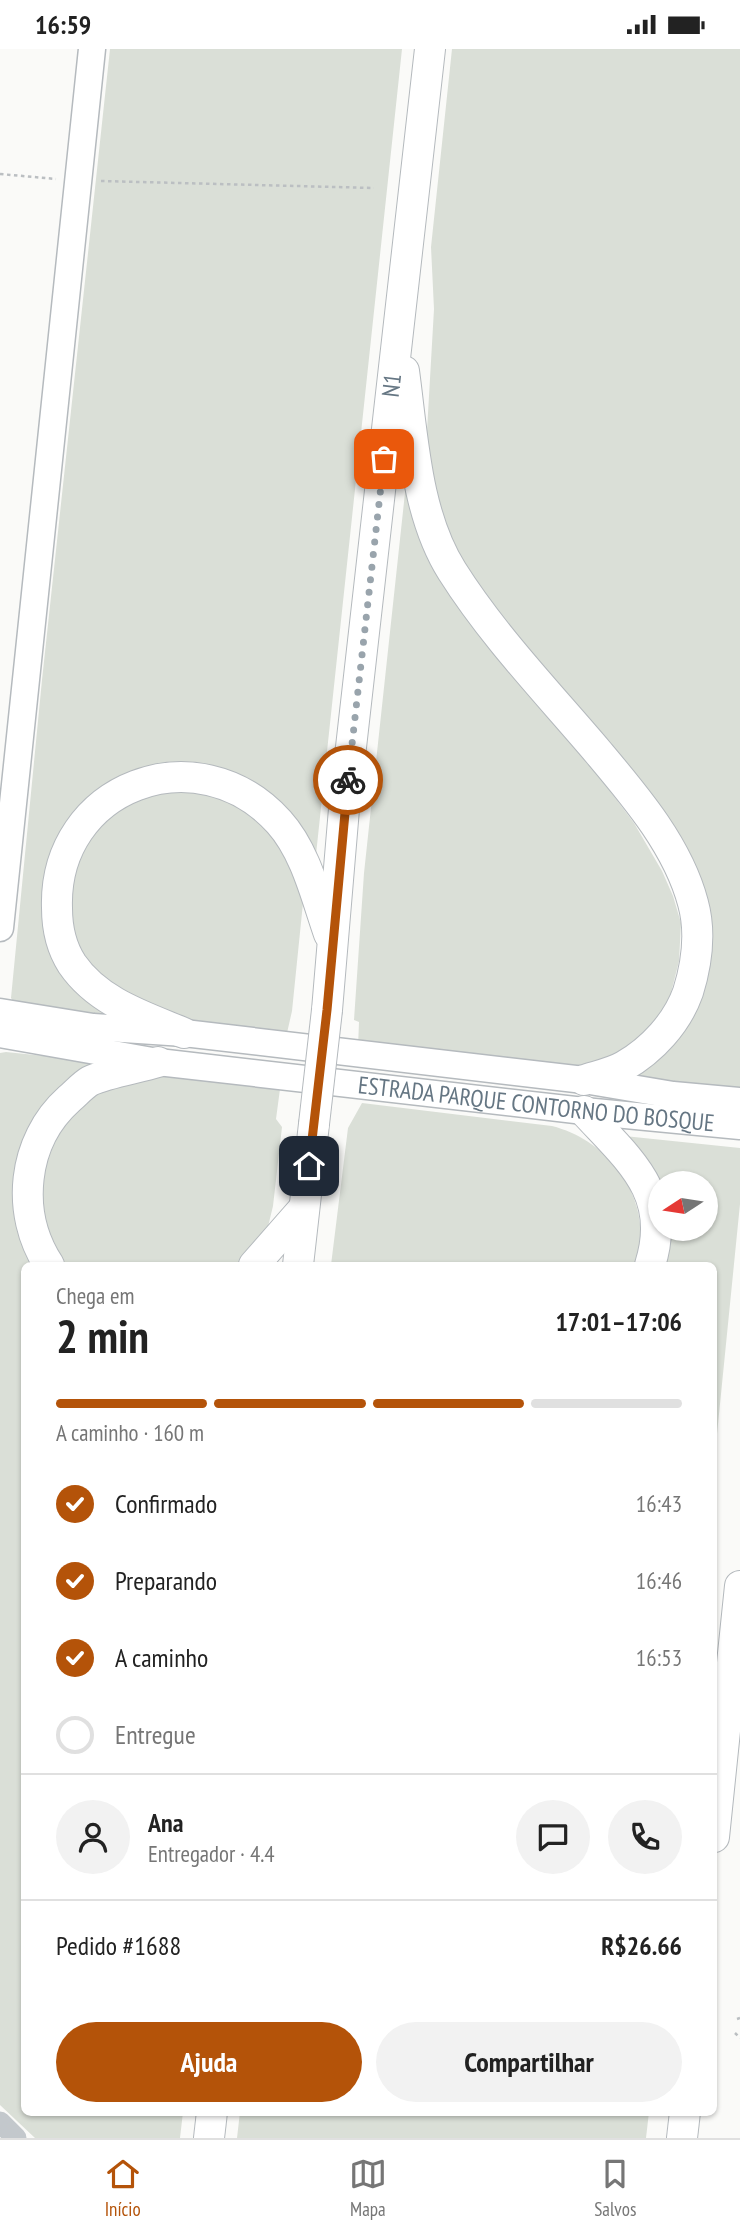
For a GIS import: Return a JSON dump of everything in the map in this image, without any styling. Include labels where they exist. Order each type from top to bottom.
[{"type":"highway","name":"N1","points":[[298,1262],[327,1010],[397,326],[430,49]]},
{"type":"highway","points":[[397,326],[424,499],[433,531],[450,568],[482,616],[635,795],[678,865],[693,903],[698,951],[685,999],[673,1021],[660,1038],[623,1067],[584,1080]]},
{"type":"highway","points":[[184,1033],[123,1007],[103,995],[78,971],[63,948],[57,925],[57,900],[59,874],[65,852],[80,828],[111,798],[155,779],[177,776],[201,778],[251,796],[280,823],[301,856],[332,943]]},
{"type":"highway","points":[[47,1262],[39,1249],[27,1194],[28,1174],[45,1129],[61,1107],[89,1081],[158,1062]]},
{"type":"highway","points":[[584,1111],[635,1167],[647,1185],[654,1204],[656,1228],[651,1262]]},
{"type":"highway","points":[[257,1262],[304,1208]]},
{"type":"highway","points":[[717,1818],[732,1729],[740,1586]]},
{"type":"highway","points":[[209,2138],[212,2116]]},
{"type":"highway","points":[[682,2138],[685,2116]]},
{"type":"main road","points":[[0,928],[92,49]]},
{"type":"main road","name":"ESTRADA PARQUE CONTORNO DO BOSQUE","points":[[2,1029],[93,1027],[184,1033],[584,1080],[673,1095],[740,1101]]},
{"type":"main road","name":"ESTRADA PARQUE CONTORNO DO BOSQUE","points":[[2,1029],[158,1062],[584,1111],[740,1126]]},
{"type":"street","points":[[0,2122],[16,2138]]},
{"type":"path","points":[[0,174],[78,180],[374,188]]},
{"type":"path","points":[[735,2033],[740,2038]]},
{"type":"shaded area","points":[[110,49],[402,49],[315,864],[271,799],[115,787],[48,914],[117,1019],[15,1004],[11,998],[42,680]]},
{"type":"shaded area","points":[[452,49],[740,49],[740,1094],[622,1075],[670,1036],[692,893],[448,556],[426,448],[434,309],[431,247]]},
{"type":"shaded area","points":[[408,465],[433,567],[461,611],[490,649],[601,779],[634,823],[662,871],[681,923],[679,961],[670,997],[658,1019],[624,1052],[582,1067],[358,1047],[359,1022],[354,1020],[364,873]]},
{"type":"shaded area","points":[[176,788],[217,790],[252,807],[295,858],[303,903],[292,1011],[287,1033],[202,1024],[146,1009],[109,991],[80,957],[69,918],[68,902],[80,851],[103,821],[143,796]]},
{"type":"shaded area","points":[[0,1053],[122,1064],[27,1143],[37,1262],[21,1262],[21,2116],[183,2116],[180,2138],[35,2138],[0,2105]]},
{"type":"shaded area","points":[[160,1074],[280,1089],[276,1119],[282,1127],[273,1206],[265,1239],[246,1262],[59,1262],[40,1213],[47,1144],[56,1129],[107,1082]]},
{"type":"shaded area","points":[[362,1103],[552,1126],[574,1134],[611,1161],[634,1198],[640,1219],[641,1242],[638,1262],[331,1262],[348,1128]]},
{"type":"shaded area","points":[[605,1134],[740,1148],[740,1204],[717,1434],[717,1262],[664,1262],[667,1241],[718,1241],[718,1171],[648,1172]]},
{"type":"shaded area","points":[[240,2116],[649,2116],[646,2138],[237,2138]]},
{"type":"way so far","points":[[348,780],[384,459]]},
{"type":"route","points":[[309,1166],[327,1010],[348,780]]}]
